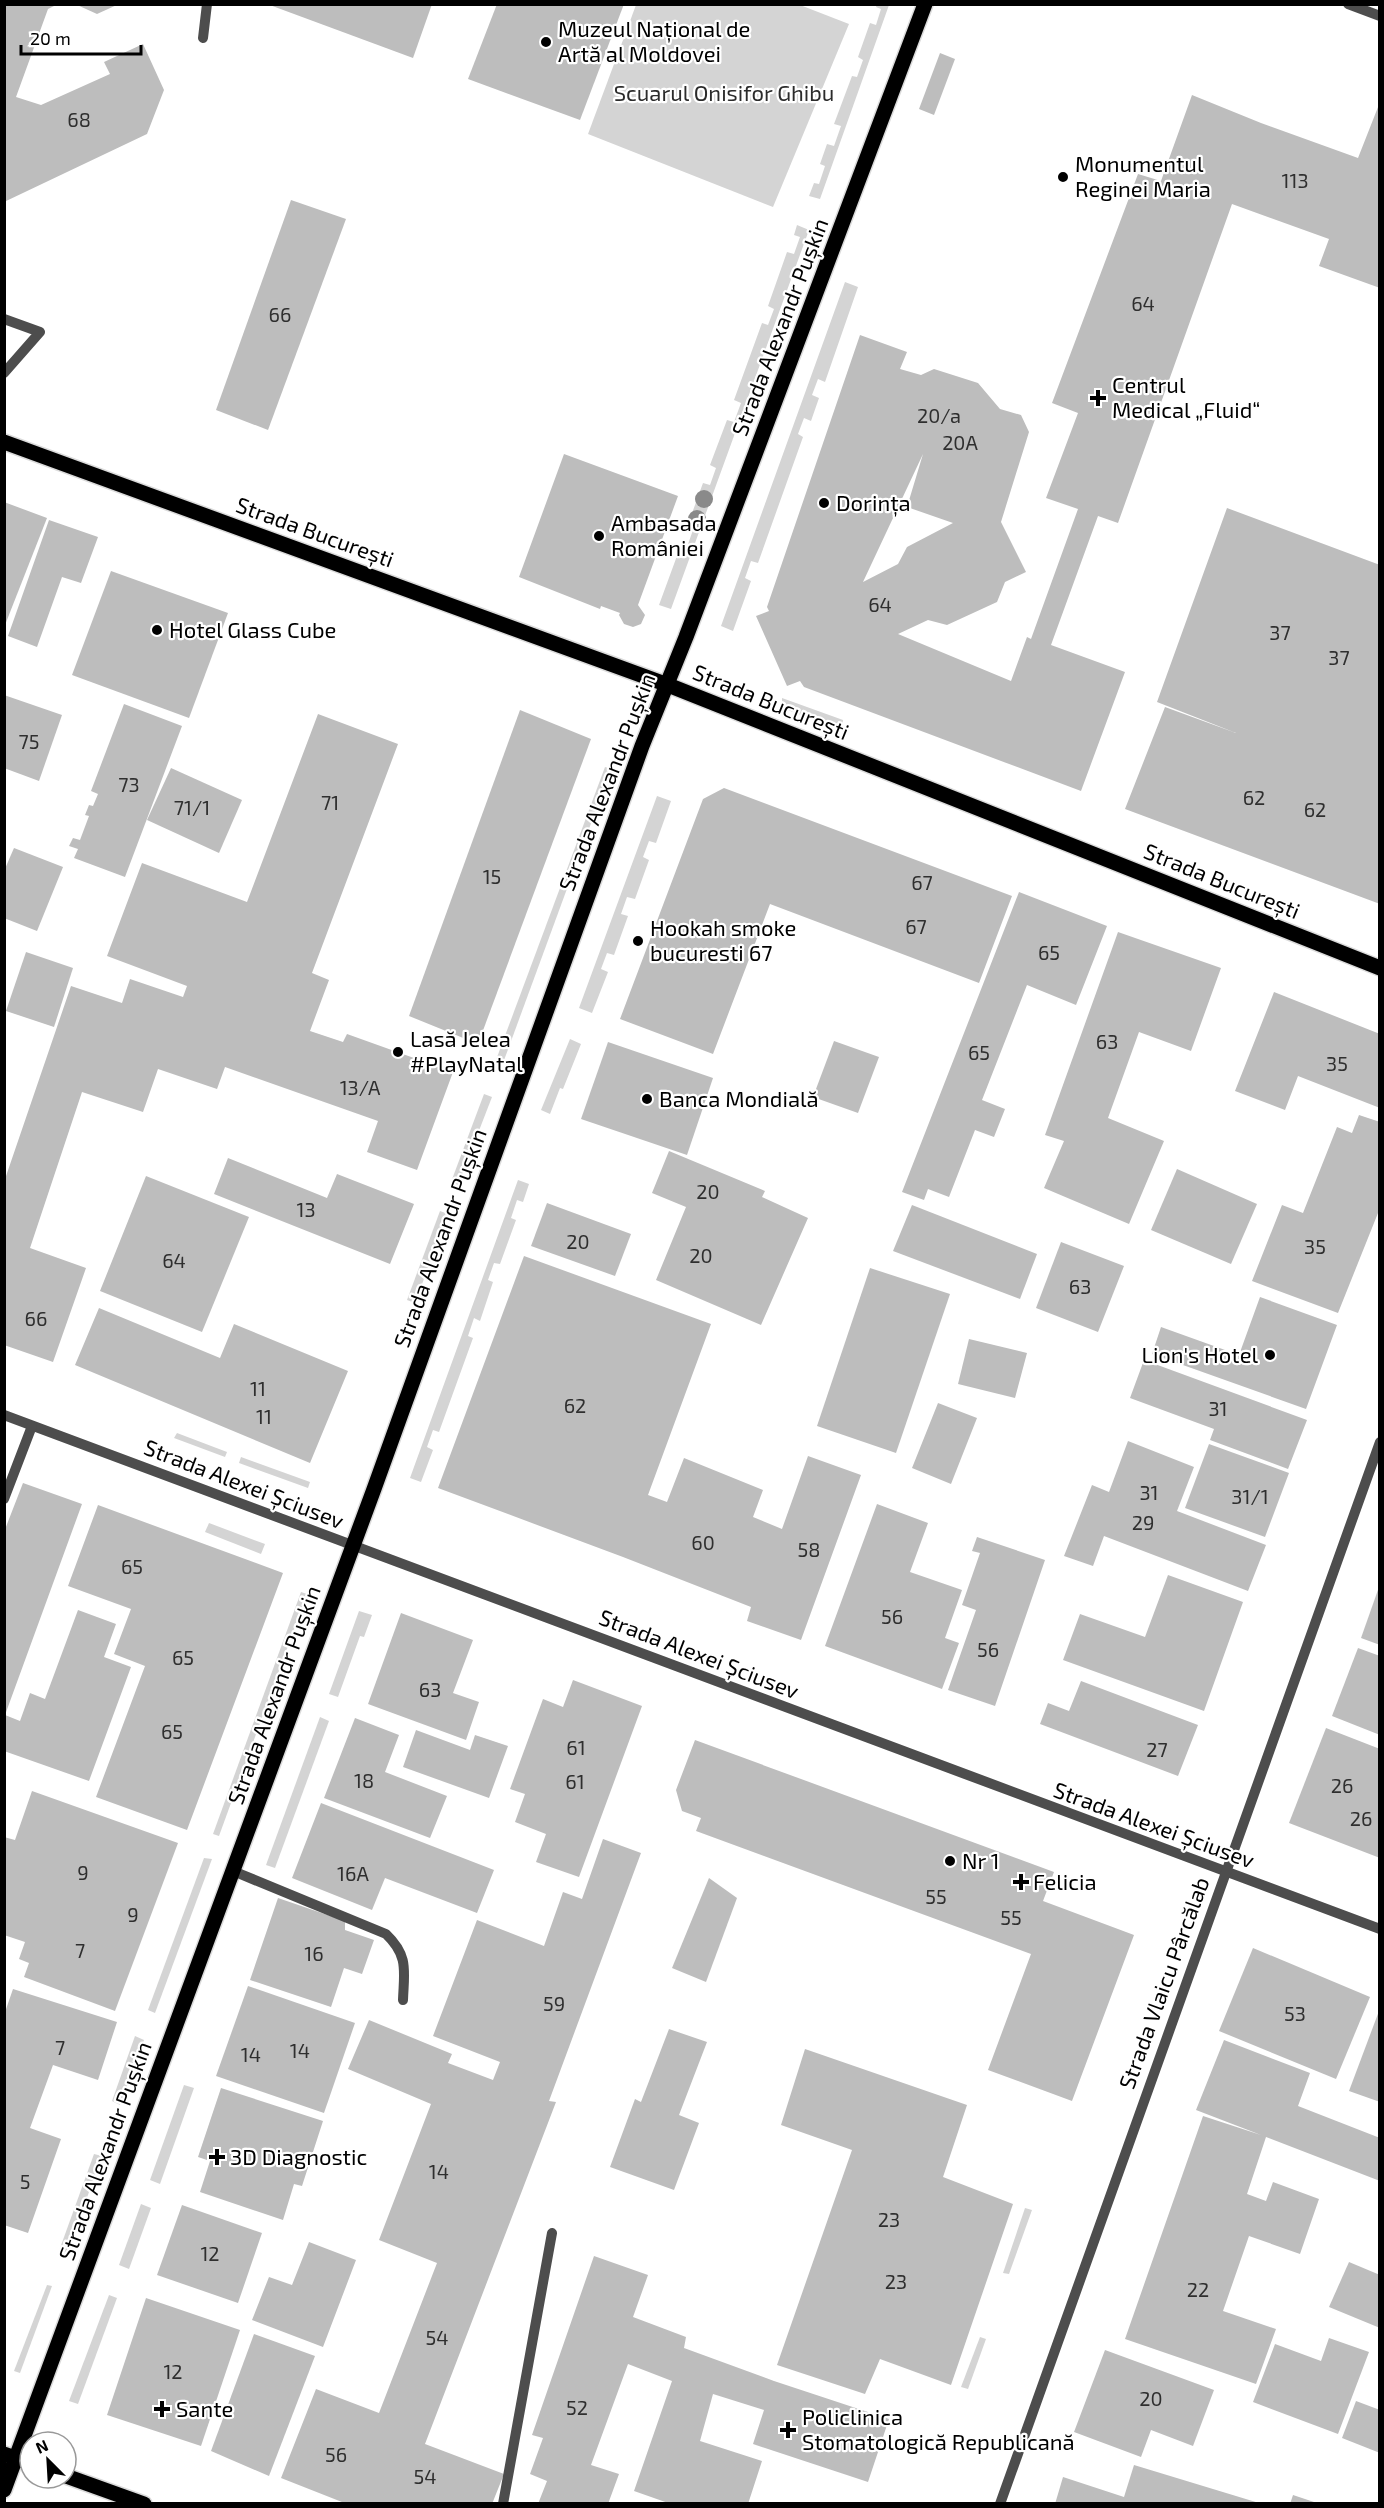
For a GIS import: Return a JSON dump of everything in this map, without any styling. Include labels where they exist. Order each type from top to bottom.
[{"type":"main road","name":"Strada Alexandr Pușkin","points":[[4,2490],[234,1871],[642,746],[668,685],[925,4]]},
{"type":"main road","name":"Strada București","points":[[4,442],[668,685],[1380,968]]},
{"type":"main road","points":[[78,2480],[144,2504]]},
{"type":"street","points":[[203,38],[207,4]]},
{"type":"street","points":[[1348,4],[1380,16]]},
{"type":"street","points":[[4,319],[40,332],[4,373]]},
{"type":"street","name":"Strada Alexei Șciusev","points":[[4,1415],[1380,1929]]},
{"type":"street","points":[[4,1499],[32,1426]]},
{"type":"street","name":"Strada Vlaicu Pârcălab","points":[[1000,2504],[1380,1442]]},
{"type":"street","points":[[234,1871],[386,1934],[399,1946],[404,1962],[403,2000]]},
{"type":"street","points":[[503,2504],[552,2233]]},
{"type":"green space","points":[[877,4],[889,5],[820,199],[809,196],[814,183],[819,184],[825,166],[820,164],[827,144],[834,146],[841,126],[834,124],[852,76],[857,77],[863,60],[858,57],[870,23],[876,25],[881,9],[876,7]]},
{"type":"green space","name":"Scuarul Onisifor Ghibu","points":[[636,5],[800,5],[849,24],[773,207],[588,134]]},
{"type":"green space","points":[[797,225],[809,230],[671,609],[659,605],[681,545],[687,547],[693,530],[687,527],[703,483],[710,485],[716,468],[710,465],[727,420],[734,422],[741,403],[734,400],[762,323],[768,325],[774,309],[768,306],[787,252],[794,254],[800,237],[794,235]]},
{"type":"green space","points":[[845,282],[858,287],[825,382],[818,379],[812,395],[819,398],[811,421],[804,418],[798,434],[803,437],[758,563],[751,561],[745,578],[751,581],[733,631],[721,626]]},
{"type":"green space","points":[[782,698],[843,720],[842,730],[782,708]]},
{"type":"green space","points":[[605,767],[611,769],[503,1063],[496,1060]]},
{"type":"green space","points":[[657,796],[671,801],[656,843],[649,841],[643,857],[649,860],[635,899],[627,897],[621,914],[628,916],[614,955],[607,953],[601,969],[608,972],[592,1013],[579,1008]]},
{"type":"green space","points":[[570,1039],[581,1044],[550,1114],[541,1110]]},
{"type":"green space","points":[[484,1094],[492,1097],[458,1185],[451,1182]]},
{"type":"green space","points":[[518,1180],[529,1184],[523,1202],[517,1200],[511,1218],[516,1220],[500,1264],[494,1263],[488,1280],[493,1282],[480,1321],[474,1318],[468,1336],[473,1338],[439,1432],[433,1430],[427,1447],[433,1450],[421,1482],[410,1478]]},
{"type":"green space","points":[[440,1211],[448,1214],[415,1303],[407,1300]]},
{"type":"green space","points":[[177,1433],[227,1452],[225,1457],[174,1438]]},
{"type":"green space","points":[[241,1457],[310,1482],[308,1488],[239,1463]]},
{"type":"green space","points":[[209,1523],[265,1544],[261,1554],[205,1532]]},
{"type":"green space","points":[[301,1592],[307,1594],[219,1836],[213,1834]]},
{"type":"green space","points":[[359,1611],[372,1615],[364,1637],[360,1636],[338,1697],[329,1694]]},
{"type":"green space","points":[[320,1717],[329,1721],[275,1868],[266,1865]]},
{"type":"green space","points":[[204,1858],[212,1859],[155,2013],[148,2010]]},
{"type":"green space","points":[[135,2036],[144,2040],[120,2105],[112,2101]]},
{"type":"green space","points":[[184,2085],[194,2088],[160,2184],[150,2180]]},
{"type":"green space","points":[[94,2154],[102,2156],[67,2253],[59,2251]]},
{"type":"green space","points":[[141,2204],[151,2208],[129,2269],[119,2265]]},
{"type":"green space","points":[[1025,2208],[1032,2210],[1009,2274],[1003,2273]]},
{"type":"green space","points":[[47,2285],[52,2286],[20,2373],[14,2371]]},
{"type":"green space","points":[[109,2295],[117,2298],[78,2404],[69,2401]]},
{"type":"green space","points":[[980,2337],[986,2339],[968,2389],[961,2387]]},
{"type":"building","points":[[4,4],[58,4],[48,9],[16,97],[41,105],[110,74],[104,62],[143,44],[164,90],[147,134],[4,202]]},
{"type":"building","points":[[75,4],[119,4],[97,14]]},
{"type":"building","points":[[267,4],[432,4],[413,58]]},
{"type":"building","name":"Muzeul Național de Artă al Moldovei","points":[[497,4],[624,4],[580,120],[468,79]]},
{"type":"building","points":[[940,53],[955,59],[934,115],[919,109]]},
{"type":"building","points":[[1192,95],[1358,158],[1380,102],[1380,288],[1319,266],[1329,239],[1232,204],[1118,523],[1098,516],[1051,645],[1125,672],[1081,791],[804,687],[800,681],[787,686],[756,616],[769,611],[767,607],[860,335],[907,352],[900,369],[921,375],[934,369],[978,383],[1000,409],[1021,415],[1029,432],[1001,522],[1026,572],[1005,582],[997,602],[947,625],[928,620],[898,634],[1011,681],[1027,637],[1031,639],[1078,509],[1046,498],[1078,413],[1052,403],[1138,174],[1161,181]],"holes":[[[923,454],[907,507],[953,523],[907,547],[898,564],[863,582]]]},
{"type":"building","points":[[291,200],[346,219],[268,430],[216,410]]},
{"type":"building","name":"Ambasada României","points":[[564,454],[678,496],[638,605],[645,615],[641,624],[633,627],[624,624],[620,613],[601,606],[600,609],[519,577]]},
{"type":"building","points":[[4,502],[47,518],[5,625],[4,625]]},
{"type":"building","points":[[1227,508],[1380,565],[1380,904],[1125,809],[1165,707],[1236,733],[1157,702]]},
{"type":"building","points":[[49,520],[98,537],[81,583],[62,577],[37,647],[8,636]]},
{"type":"building","points":[[111,571],[228,613],[189,718],[72,675]]},
{"type":"building","points":[[4,695],[62,715],[39,781],[4,768]]},
{"type":"building","points":[[124,704],[182,726],[125,877],[74,858],[78,849],[69,846],[73,838],[80,840],[89,816],[85,815],[89,805],[93,806],[98,794],[91,791]]},
{"type":"building","points":[[520,710],[591,739],[478,1044],[409,1016]]},
{"type":"building","points":[[318,714],[398,744],[312,973],[329,980],[310,1031],[343,1042],[347,1034],[453,1072],[417,1170],[367,1152],[378,1121],[225,1067],[217,1089],[158,1069],[143,1112],[82,1092],[30,1248],[86,1268],[53,1362],[4,1345],[4,1182],[71,986],[122,1003],[130,979],[183,997],[187,986],[107,956],[142,863],[247,902]]},
{"type":"building","points":[[171,768],[242,800],[219,853],[147,820]]},
{"type":"building","points":[[724,788],[1012,896],[979,983],[770,904],[713,1054],[620,1019],[703,799]]},
{"type":"building","points":[[14,848],[63,867],[37,931],[4,918],[4,871]]},
{"type":"building","points":[[1019,892],[1107,926],[1076,1005],[1027,985],[982,1100],[1005,1109],[994,1137],[975,1130],[949,1197],[928,1189],[924,1200],[902,1192]]},
{"type":"building","points":[[1118,932],[1221,968],[1191,1051],[1139,1032],[1108,1118],[1164,1141],[1129,1224],[1044,1188],[1064,1141],[1045,1135]]},
{"type":"building","points":[[26,952],[73,968],[54,1027],[6,1011]]},
{"type":"building","points":[[1274,992],[1380,1034],[1380,1108],[1298,1076],[1285,1110],[1235,1091]]},
{"type":"building","points":[[834,1041],[879,1057],[858,1113],[813,1097]]},
{"type":"building","name":"Banca Mondială","points":[[608,1042],[713,1078],[687,1155],[581,1119]]},
{"type":"building","points":[[1359,1115],[1380,1122],[1380,1208],[1338,1313],[1252,1281],[1282,1205],[1303,1213],[1337,1127],[1352,1133]]},
{"type":"building","points":[[669,1151],[765,1191],[762,1197],[808,1218],[761,1325],[656,1280],[686,1207],[652,1193]]},
{"type":"building","points":[[228,1158],[327,1198],[337,1174],[414,1204],[390,1264],[214,1194]]},
{"type":"building","points":[[1177,1169],[1257,1204],[1231,1264],[1151,1230]]},
{"type":"building","points":[[146,1176],[249,1217],[202,1332],[100,1291]]},
{"type":"building","points":[[547,1203],[631,1234],[615,1276],[531,1246]]},
{"type":"building","points":[[912,1205],[1037,1254],[1020,1299],[893,1251]]},
{"type":"building","points":[[1061,1242],[1124,1266],[1098,1332],[1036,1308]]},
{"type":"building","points":[[524,1256],[711,1324],[648,1495],[667,1502],[684,1458],[763,1490],[753,1517],[782,1529],[808,1456],[861,1475],[801,1640],[747,1621],[751,1607],[438,1488]]},
{"type":"building","points":[[870,1268],[950,1294],[896,1453],[817,1426]]},
{"type":"building","points":[[1260,1297],[1337,1325],[1306,1409],[1152,1354],[1161,1327],[1239,1355]]},
{"type":"building","points":[[99,1308],[220,1358],[234,1324],[348,1371],[310,1463],[75,1365]]},
{"type":"building","points":[[969,1339],[1027,1353],[1015,1398],[958,1384]]},
{"type":"building","points":[[1144,1360],[1307,1420],[1288,1469],[1210,1440],[1214,1429],[1130,1398]]},
{"type":"building","points":[[938,1403],[977,1418],[951,1484],[912,1468]]},
{"type":"building","points":[[1128,1441],[1194,1467],[1177,1511],[1266,1545],[1248,1591],[1104,1536],[1093,1566],[1064,1556],[1092,1485],[1109,1492]]},
{"type":"building","points":[[1209,1444],[1289,1473],[1265,1537],[1185,1508]]},
{"type":"building","points":[[23,1483],[82,1504],[5,1715],[20,1721],[30,1693],[45,1699],[78,1610],[116,1624],[104,1657],[131,1667],[89,1781],[4,1751],[4,1532]]},
{"type":"building","points":[[877,1504],[928,1523],[910,1572],[962,1590],[945,1638],[959,1643],[942,1689],[825,1646]]},
{"type":"building","points":[[98,1505],[283,1573],[187,1830],[96,1797],[145,1666],[114,1654],[131,1609],[68,1586]]},
{"type":"building","points":[[977,1537],[1045,1560],[995,1706],[948,1690],[976,1610],[962,1605],[980,1553],[972,1551]]},
{"type":"building","points":[[1168,1575],[1243,1602],[1204,1711],[1063,1660],[1080,1614],[1145,1637]]},
{"type":"building","points":[[1380,1587],[1380,1645],[1361,1638]]},
{"type":"building","points":[[401,1613],[473,1640],[453,1693],[479,1702],[466,1740],[368,1704]]},
{"type":"building","points":[[1358,1648],[1380,1656],[1380,1735],[1332,1716]]},
{"type":"building","points":[[573,1680],[642,1706],[579,1877],[536,1862],[546,1834],[515,1822],[525,1794],[510,1789],[543,1699],[563,1707]]},
{"type":"building","points":[[1081,1681],[1198,1725],[1178,1776],[1040,1724],[1048,1703],[1069,1711]]},
{"type":"building","points":[[355,1718],[399,1735],[385,1772],[447,1796],[430,1838],[324,1798]]},
{"type":"building","points":[[1326,1728],[1380,1749],[1380,1858],[1289,1823]]},
{"type":"building","points":[[416,1730],[470,1750],[475,1735],[508,1746],[489,1798],[403,1767]]},
{"type":"building","points":[[695,1740],[1054,1872],[1043,1901],[1134,1935],[1072,2101],[988,2070],[1031,1954],[696,1831],[701,1818],[682,1811],[676,1790]]},
{"type":"building","points":[[32,1791],[178,1843],[115,2011],[24,1977],[29,1963],[19,1959],[25,1942],[4,1935],[4,1837],[15,1840]]},
{"type":"building","points":[[321,1803],[494,1870],[477,1913],[385,1878],[372,1910],[292,1878]]},
{"type":"building","points":[[603,1839],[641,1853],[549,2101],[556,2102],[425,2444],[504,2474],[492,2504],[347,2504],[281,2478],[316,2389],[379,2413],[437,2263],[379,2240],[431,2104],[348,2069],[369,2020],[452,2054],[448,2063],[493,2080],[500,2062],[433,2036],[477,1920],[544,1946],[563,1892],[582,1899]]},
{"type":"building","points":[[709,1878],[737,1898],[706,1982],[672,1968]]},
{"type":"building","points":[[278,1898],[345,1921],[345,1930],[374,1940],[362,1974],[344,1968],[331,2007],[250,1980]]},
{"type":"building","points":[[1253,1948],[1370,1997],[1336,2079],[1219,2031]]},
{"type":"building","points":[[248,1986],[355,2023],[324,2113],[216,2076]]},
{"type":"building","points":[[13,1989],[117,2022],[98,2080],[53,2065],[30,2128],[61,2139],[28,2233],[4,2225],[4,2015]]},
{"type":"building","points":[[1380,2011],[1380,2102],[1349,2091]]},
{"type":"building","points":[[669,2029],[707,2042],[679,2115],[699,2123],[674,2190],[610,2167],[635,2099],[641,2102]]},
{"type":"building","points":[[1224,2040],[1310,2073],[1298,2106],[1380,2138],[1380,2181],[1266,2137],[1247,2194],[1266,2201],[1273,2182],[1319,2199],[1300,2254],[1249,2236],[1223,2311],[1276,2329],[1256,2384],[1125,2339],[1203,2116],[1261,2135],[1196,2110]]},
{"type":"building","points":[[805,2049],[967,2105],[943,2177],[1013,2204],[951,2385],[880,2359],[865,2394],[777,2365],[852,2150],[781,2125]]},
{"type":"building","points":[[221,2088],[323,2121],[302,2186],[294,2184],[283,2220],[200,2192],[210,2161],[198,2157]]},
{"type":"building","points":[[182,2205],[262,2233],[238,2303],[157,2275]]},
{"type":"building","points":[[309,2242],[356,2260],[323,2347],[252,2320],[269,2277],[292,2285]]},
{"type":"building","points":[[594,2256],[648,2275],[633,2317],[686,2337],[684,2348],[889,2419],[868,2482],[753,2444],[764,2410],[713,2394],[700,2441],[762,2461],[748,2504],[671,2504],[634,2491],[672,2381],[628,2364],[591,2465],[619,2474],[608,2504],[538,2504],[547,2481],[530,2474],[543,2438],[532,2435]]},
{"type":"building","points":[[1349,2262],[1380,2275],[1380,2328],[1329,2307]]},
{"type":"building","points":[[146,2298],[240,2330],[201,2446],[107,2415]]},
{"type":"building","points":[[254,2334],[315,2356],[269,2476],[211,2451]]},
{"type":"building","points":[[1329,2338],[1369,2352],[1338,2434],[1253,2402],[1275,2344],[1321,2361]]},
{"type":"building","points":[[1105,2350],[1214,2390],[1193,2446],[1151,2430],[1141,2457],[1074,2432]]},
{"type":"building","points":[[1356,2401],[1380,2410],[1380,2453],[1342,2438]]},
{"type":"building","points":[[1134,2465],[1259,2503],[1055,2504],[1063,2477],[1124,2497]]},
{"type":"building","points":[[1293,2495],[1317,2503],[1317,2504],[1290,2504]]},
{"type":"place","name":"Muzeul Național de Artă al Moldovei","points":[[546,42]]},
{"type":"place","name":"Monumentul Reginei Maria","points":[[1063,177]]},
{"type":"place","name":"Centrul Medical „Fluid“","points":[[1098,398]]},
{"type":"place","name":"Dorința","points":[[824,503]]},
{"type":"place","name":"Ambasada României","points":[[599,536]]},
{"type":"place","name":"Hotel Glass Cube","points":[[157,630]]},
{"type":"place","name":"Hookah smoke bucuresti 67","points":[[638,941]]},
{"type":"place","name":"Lasă Jelea #PlayNatal","points":[[398,1052]]},
{"type":"place","name":"Banca Mondială","points":[[647,1099]]},
{"type":"place","name":"Lion's Hotel","points":[[1270,1355]]},
{"type":"place","name":"Nr 1","points":[[950,1861]]},
{"type":"place","name":"Felicia","points":[[1021,1882]]},
{"type":"place","name":"3D Diagnostic","points":[[217,2157]]},
{"type":"place","name":"Sante","points":[[162,2409]]},
{"type":"place","name":"Policlinica Stomatologică Republicană","points":[[788,2430]]}]
